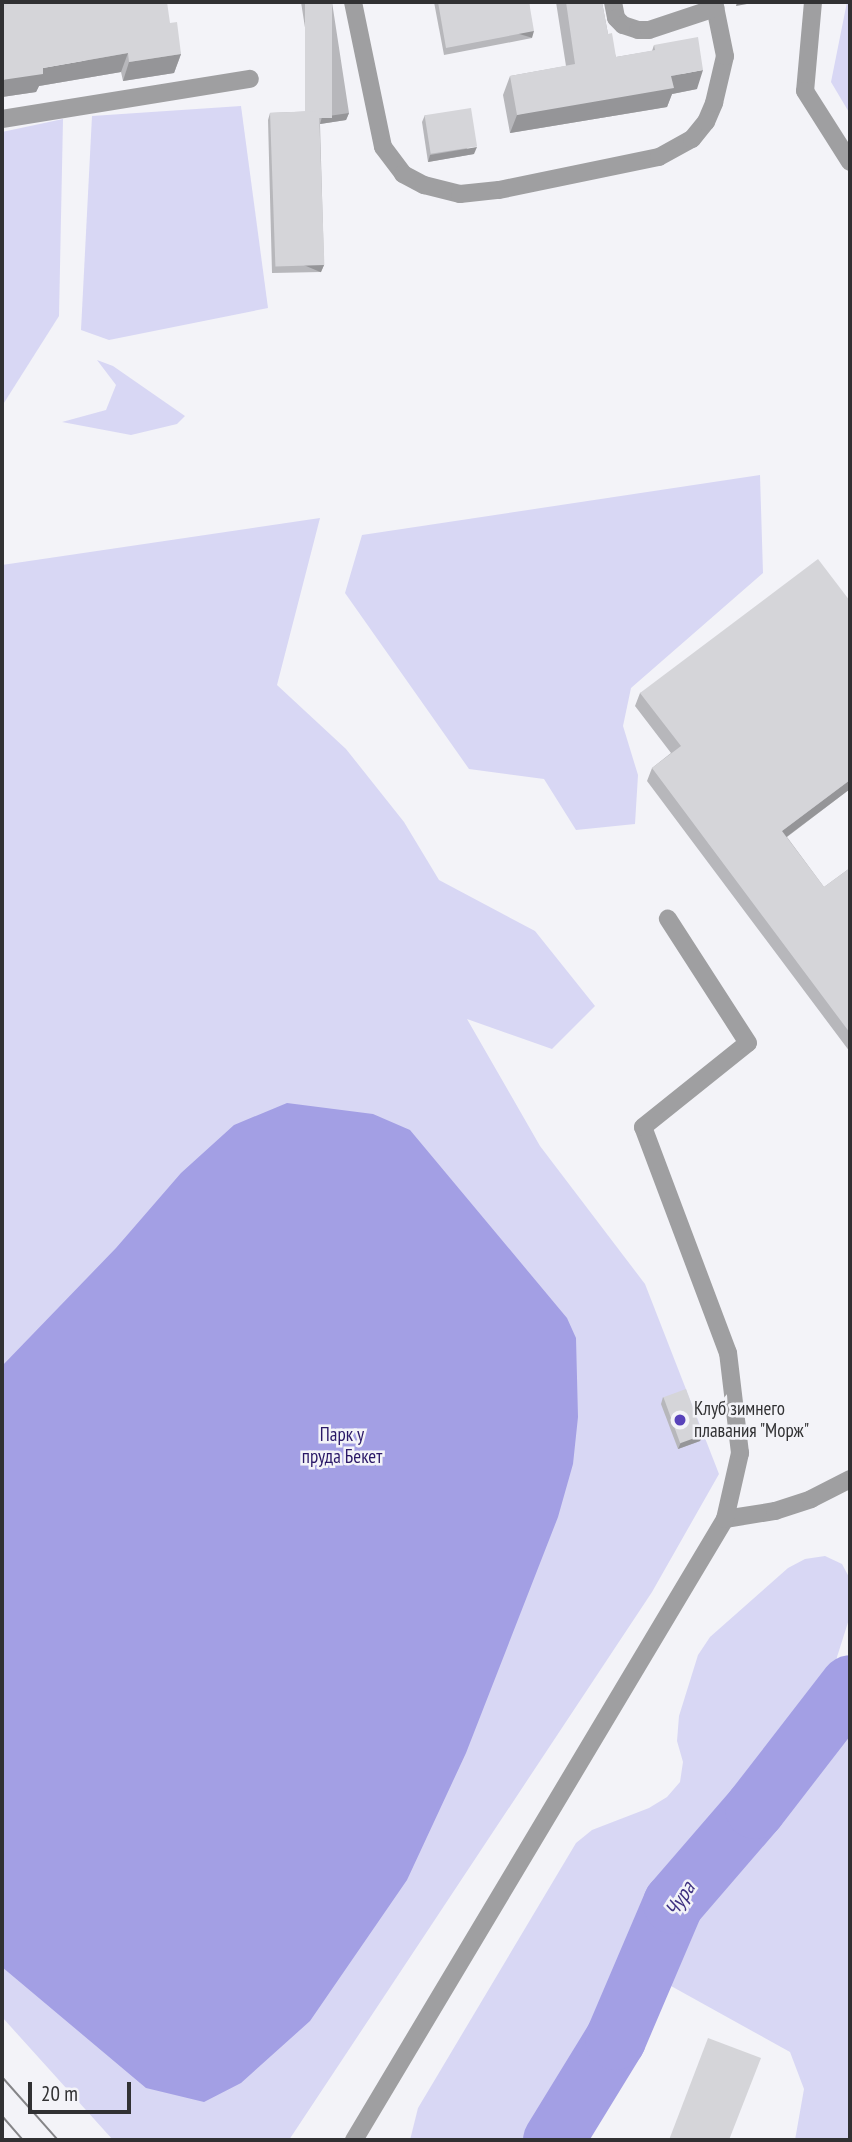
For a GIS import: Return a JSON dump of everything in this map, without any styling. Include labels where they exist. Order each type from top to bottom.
[{"type":"lane","points":[[353,2],[383,147],[404,174],[424,185],[460,194],[499,190],[659,156],[692,139],[706,122],[714,103],[725,56],[715,5],[649,30],[639,30],[616,18],[613,2]]},
{"type":"lane","points":[[813,2],[806,90],[850,162]]},
{"type":"lane","points":[[2,119],[250,79]]},
{"type":"lane","points":[[354,2140],[725,1518],[740,1453],[728,1353],[643,1127],[748,1043],[668,919]]},
{"type":"lane","points":[[725,1518],[775,1511],[811,1499],[850,1479]]},
{"type":"green space","points":[[847,2],[850,2],[850,114],[831,82]]},
{"type":"green space","points":[[241,106],[268,308],[109,340],[81,330],[92,116]]},
{"type":"green space","points":[[63,119],[59,316],[2,406],[2,132]]},
{"type":"green space","points":[[97,360],[113,366],[185,416],[177,424],[131,435],[62,422],[106,410],[116,385]]},
{"type":"green space","points":[[760,475],[763,573],[631,688],[623,726],[638,775],[635,824],[576,830],[544,779],[469,769],[345,593],[362,535]]},
{"type":"green space","name":"Парк у пруда Бекет","points":[[320,518],[277,685],[346,749],[404,822],[439,880],[535,931],[595,1006],[552,1049],[467,1019],[540,1146],[645,1284],[719,1474],[652,1592],[289,2140],[113,2140],[2,2017],[2,565]]},
{"type":"green space","points":[[825,1556],[842,1564],[850,1579],[850,1616],[837,1657],[835,1678],[842,1697],[850,1705],[850,2140],[795,2140],[804,2089],[790,2052],[671,1986],[661,1986],[646,1997],[563,2140],[410,2140],[418,2108],[576,1843],[592,1830],[649,1808],[667,1797],[680,1782],[683,1762],[677,1741],[679,1716],[698,1655],[710,1637],[788,1568],[805,1559]]},
{"type":"shaded area","points":[[287,1103],[373,1114],[410,1130],[567,1318],[576,1338],[578,1417],[573,1464],[558,1517],[466,1753],[407,1880],[310,2021],[241,2083],[204,2102],[146,2088],[2,1967],[2,1366],[116,1248],[181,1173],[234,1125]]},
{"type":"building","points":[[2,2],[167,2],[170,23],[177,22],[181,54],[129,62],[128,53],[43,68],[43,74],[2,80]]},
{"type":"building","points":[[305,2],[332,2],[332,118],[305,118]]},
{"type":"building","points":[[438,2],[529,2],[534,31],[446,48]]},
{"type":"building","points":[[566,2],[602,2],[616,57],[655,50],[654,45],[698,37],[703,70],[671,76],[674,88],[517,115],[510,76],[575,64]]},
{"type":"building","points":[[471,108],[477,147],[431,154],[425,115]]},
{"type":"building","points":[[319,111],[324,265],[275,267],[270,113]]},
{"type":"building","points":[[818,559],[850,601],[850,780],[782,831],[824,887],[850,868],[850,1033],[652,768],[681,746],[640,693]]},
{"type":"building","points":[[686,1389],[703,1435],[680,1443],[663,1397]]},
{"type":"building","points":[[708,2038],[761,2058],[729,2140],[669,2140]]},
{"type":"waterway","name":"Чура","points":[[553,2140],[615,2039],[673,1903],[755,1808],[850,1685]]},
{"type":"tram line","points":[[2,2077],[58,2140]]},
{"type":"tram line","points":[[2,2116],[23,2140]]},
{"type":"place","name":"Клуб зимнего плавания \"Морж\"","points":[[680,1420]]}]
